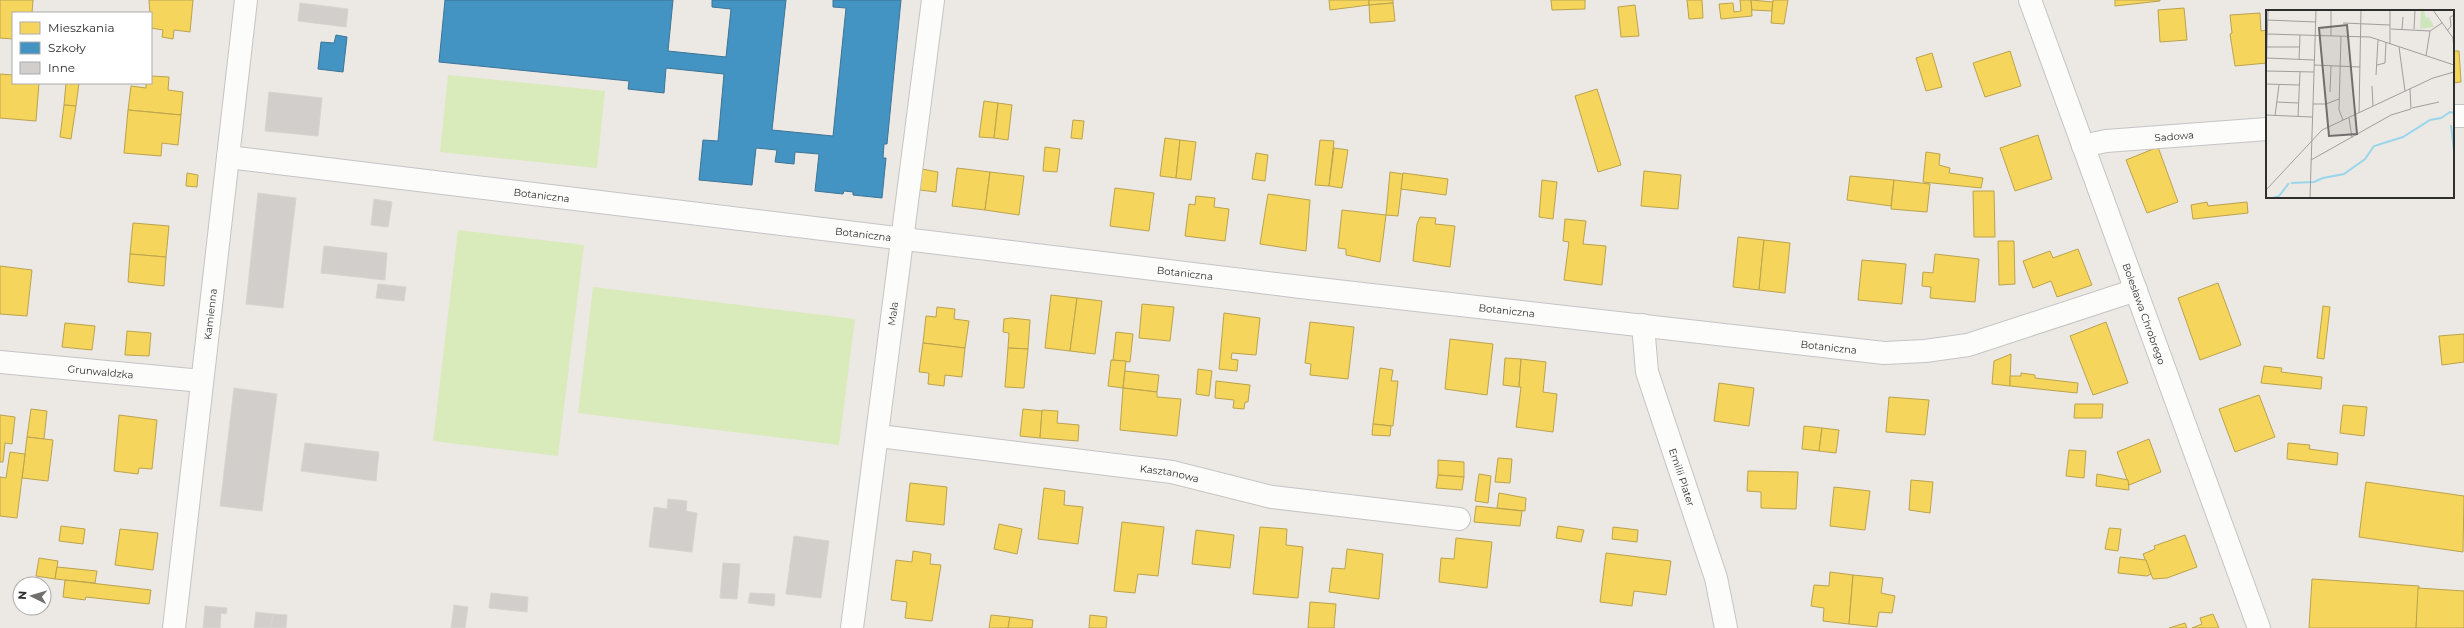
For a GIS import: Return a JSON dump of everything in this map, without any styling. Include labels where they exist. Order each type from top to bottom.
[{"type":"street","name":"Kamienna","points":[[174,628],[246,0]]},
{"type":"street","name":"Mała","points":[[852,628],[879,436],[933,0]]},
{"type":"street","name":"Bolesława Chrobrego","points":[[2030,0],[2259,628]]},
{"type":"street","name":"Sadowa","points":[[2083,146],[2106,140],[2266,129]]},
{"type":"street","name":"Botaniczna","points":[[228,156],[903,237],[1302,287],[1884,353],[1925,351],[1968,345],[2136,290]]},
{"type":"street","name":"Emilii Plater","points":[[1643,325],[1647,372],[1716,578],[1726,628]]},
{"type":"street","name":"Grunwaldzka","points":[[0,362],[202,381]]},
{"type":"street","name":"Kasztanowa","points":[[879,436],[1172,472],[1272,496],[1459,519]]},
{"type":"green space","points":[[448,75],[605,91],[597,168],[440,152]]},
{"type":"green space","points":[[458,230],[584,245],[558,456],[433,441]]},
{"type":"green space","points":[[593,287],[855,319],[839,445],[578,413]]},
{"type":"building: Mieszkania","points":[[0,0],[33,0],[32,12],[12,12],[12,39],[0,38]]},
{"type":"building: Mieszkania","points":[[149,0],[193,0],[190,32],[174,30],[173,39],[162,37],[163,30],[152,28],[152,12],[150,12]]},
{"type":"building: Mieszkania","points":[[1329,0],[1369,0],[1369,5],[1330,10]]},
{"type":"building: Mieszkania","points":[[1369,0],[1393,0],[1393,3],[1369,5]]},
{"type":"building: Mieszkania","points":[[1551,0],[1585,0],[1585,9],[1552,10]]},
{"type":"building: Mieszkania","points":[[1687,0],[1702,0],[1703,18],[1689,19]]},
{"type":"building: Mieszkania","points":[[1740,0],[1751,0],[1752,16],[1721,19],[1719,4],[1733,3],[1734,12],[1741,11]]},
{"type":"building: Mieszkania","points":[[1751,0],[1773,2],[1772,11],[1752,10]]},
{"type":"building: Mieszkania","points":[[1773,0],[1788,0],[1784,24],[1771,23]]},
{"type":"building: Mieszkania","points":[[2115,0],[2160,0],[2160,1],[2115,6]]},
{"type":"building: Mieszkania","points":[[1393,3],[1395,21],[1370,23],[1369,5]]},
{"type":"building: Mieszkania","points":[[1635,5],[1639,36],[1621,37],[1618,7]]},
{"type":"building: Mieszkania","points":[[2184,8],[2187,40],[2160,42],[2158,10]]},
{"type":"building: Mieszkania","points":[[2260,13],[2261,31],[2266,30],[2266,63],[2235,66],[2230,34],[2232,33],[2230,15]]},
{"type":"building: Mieszkania","points":[[2010,51],[2021,86],[1985,97],[1973,63]]},
{"type":"building: Mieszkania","points":[[2454,51],[2459,51],[2461,82],[2454,83]]},
{"type":"building: Mieszkania","points":[[1932,53],[1942,87],[1926,91],[1916,58]]},
{"type":"building: Mieszkania","points":[[0,74],[12,75],[12,84],[39,84],[36,121],[0,118]]},
{"type":"building: Mieszkania","points":[[152,76],[169,77],[168,90],[183,92],[181,115],[128,110],[131,86],[146,88],[146,84],[152,84]]},
{"type":"building: Mieszkania","points":[[66,84],[79,84],[76,106],[64,105]]},
{"type":"building: Mieszkania","points":[[1597,89],[1621,165],[1598,172],[1575,96]]},
{"type":"building: Mieszkania","points":[[984,101],[998,103],[994,138],[979,137]]},
{"type":"building: Mieszkania","points":[[998,103],[1012,105],[1008,140],[994,138]]},
{"type":"building: Mieszkania","points":[[64,105],[76,106],[71,139],[60,137]]},
{"type":"building: Mieszkania","points":[[128,110],[181,115],[178,145],[162,143],[161,156],[124,153]]},
{"type":"building: Mieszkania","points":[[1073,120],[1084,121],[1082,139],[1071,138]]},
{"type":"building: Mieszkania","points":[[2038,135],[2052,179],[2015,191],[2000,148]]},
{"type":"building: Mieszkania","points":[[1165,138],[1180,140],[1176,178],[1160,176]]},
{"type":"building: Mieszkania","points":[[1180,140],[1196,142],[1191,180],[1176,178]]},
{"type":"building: Mieszkania","points":[[1320,140],[1334,141],[1329,186],[1315,185]]},
{"type":"building: Mieszkania","points":[[1045,147],[1060,149],[1057,172],[1043,171]]},
{"type":"building: Mieszkania","points":[[2158,147],[2178,202],[2147,213],[2126,160]]},
{"type":"building: Mieszkania","points":[[1334,148],[1348,150],[1342,188],[1329,186]]},
{"type":"building: Mieszkania","points":[[1926,152],[1940,154],[1939,165],[1950,168],[1949,173],[1983,178],[1981,188],[1923,182]]},
{"type":"building: Mieszkania","points":[[1256,153],[1268,155],[1265,181],[1252,179]]},
{"type":"building: Mieszkania","points":[[957,168],[990,172],[985,210],[952,206]]},
{"type":"building: Mieszkania","points":[[922,169],[938,172],[936,192],[920,190]]},
{"type":"building: Mieszkania","points":[[1644,171],[1681,175],[1678,209],[1641,206]]},
{"type":"building: Mieszkania","points":[[990,172],[1024,176],[1019,215],[985,210]]},
{"type":"building: Mieszkania","points":[[1390,172],[1403,174],[1398,216],[1386,215]]},
{"type":"building: Mieszkania","points":[[187,173],[198,175],[197,187],[186,186]]},
{"type":"building: Mieszkania","points":[[1403,173],[1448,179],[1446,195],[1401,189]]},
{"type":"building: Mieszkania","points":[[1850,176],[1894,180],[1891,206],[1847,200]]},
{"type":"building: Mieszkania","points":[[1542,180],[1557,182],[1553,219],[1539,217]]},
{"type":"building: Mieszkania","points":[[1894,180],[1930,184],[1927,212],[1891,209]]},
{"type":"building: Mieszkania","points":[[1115,188],[1154,193],[1149,231],[1110,226]]},
{"type":"building: Mieszkania","points":[[1973,191],[1994,191],[1995,237],[1974,237]]},
{"type":"building: Mieszkania","points":[[1268,194],[1310,200],[1306,251],[1260,244]]},
{"type":"building: Mieszkania","points":[[1196,196],[1215,198],[1214,207],[1229,209],[1225,241],[1185,236],[1189,204],[1195,205]]},
{"type":"building: Mieszkania","points":[[2207,202],[2208,206],[2247,202],[2248,213],[2193,219],[2191,205]]},
{"type":"building: Mieszkania","points":[[1342,210],[1386,215],[1380,262],[1346,255],[1346,249],[1338,248]]},
{"type":"building: Mieszkania","points":[[1420,217],[1436,218],[1435,224],[1455,226],[1450,267],[1413,261],[1417,224]]},
{"type":"building: Mieszkania","points":[[1565,219],[1586,221],[1583,244],[1606,246],[1602,285],[1564,280],[1569,242],[1563,241]]},
{"type":"building: Mieszkania","points":[[133,223],[169,226],[166,257],[130,254]]},
{"type":"building: Mieszkania","points":[[1738,237],[1764,240],[1759,290],[1733,287]]},
{"type":"building: Mieszkania","points":[[1764,240],[1790,243],[1785,293],[1759,290]]},
{"type":"building: Mieszkania","points":[[1998,241],[2014,241],[2015,284],[1999,285]]},
{"type":"building: Mieszkania","points":[[2078,249],[2092,285],[2057,297],[2051,281],[2033,288],[2023,261],[2050,251],[2053,258]]},
{"type":"building: Mieszkania","points":[[130,254],[166,257],[164,286],[128,282]]},
{"type":"building: Mieszkania","points":[[1935,254],[1979,259],[1975,302],[1930,298],[1931,287],[1922,286],[1923,272],[1933,273]]},
{"type":"building: Mieszkania","points":[[1862,260],[1906,264],[1902,304],[1858,300]]},
{"type":"building: Mieszkania","points":[[0,266],[32,270],[27,316],[0,314]]},
{"type":"building: Mieszkania","points":[[2218,283],[2241,345],[2200,360],[2178,298]]},
{"type":"building: Mieszkania","points":[[1051,295],[1077,298],[1070,351],[1045,348]]},
{"type":"building: Mieszkania","points":[[1077,298],[1102,301],[1095,354],[1070,351]]},
{"type":"building: Mieszkania","points":[[1142,304],[1174,307],[1170,341],[1139,338]]},
{"type":"building: Mieszkania","points":[[2323,306],[2330,307],[2324,359],[2317,358]]},
{"type":"building: Mieszkania","points":[[937,307],[955,309],[954,319],[969,321],[965,348],[923,343],[926,316],[936,317]]},
{"type":"building: Mieszkania","points":[[1224,313],[1260,318],[1256,355],[1232,353],[1231,359],[1238,360],[1237,371],[1219,369]]},
{"type":"building: Mieszkania","points":[[1011,318],[1030,320],[1028,349],[1008,348],[1009,333],[1003,332],[1004,319]]},
{"type":"building: Mieszkania","points":[[1310,322],[1354,327],[1348,379],[1310,375],[1311,364],[1305,363]]},
{"type":"building: Mieszkania","points":[[2106,322],[2128,383],[2093,395],[2070,336]]},
{"type":"building: Mieszkania","points":[[65,323],[95,326],[92,350],[62,347]]},
{"type":"building: Mieszkania","points":[[127,331],[151,333],[149,356],[125,355]]},
{"type":"building: Mieszkania","points":[[1116,332],[1133,334],[1130,362],[1113,360]]},
{"type":"building: Mieszkania","points":[[2464,334],[2464,362],[2442,365],[2439,336]]},
{"type":"building: Mieszkania","points":[[1450,339],[1493,344],[1487,395],[1445,389]]},
{"type":"building: Mieszkania","points":[[923,343],[965,348],[962,377],[945,375],[944,386],[928,384],[929,373],[919,372]]},
{"type":"building: Mieszkania","points":[[1008,348],[1028,349],[1024,388],[1005,387]]},
{"type":"building: Mieszkania","points":[[2011,354],[2010,386],[1992,384],[1994,361]]},
{"type":"building: Mieszkania","points":[[1505,358],[1521,359],[1519,387],[1503,385]]},
{"type":"building: Mieszkania","points":[[1521,359],[1546,362],[1543,392],[1557,394],[1553,432],[1516,427],[1521,387],[1519,387]]},
{"type":"building: Mieszkania","points":[[1111,360],[1126,361],[1123,388],[1108,386]]},
{"type":"building: Mieszkania","points":[[2264,366],[2282,368],[2281,372],[2322,377],[2321,389],[2261,383]]},
{"type":"building: Mieszkania","points":[[1380,368],[1393,370],[1391,381],[1398,381],[1393,426],[1373,424]]},
{"type":"building: Mieszkania","points":[[1198,369],[1212,371],[1209,396],[1196,394]]},
{"type":"building: Mieszkania","points":[[1125,371],[1159,375],[1157,392],[1123,388]]},
{"type":"building: Mieszkania","points":[[2021,373],[2035,375],[2035,378],[2078,383],[2077,393],[2010,386],[2010,376],[2021,376]]},
{"type":"building: Mieszkania","points":[[1216,381],[1250,385],[1248,402],[1245,402],[1244,409],[1233,408],[1234,400],[1215,398]]},
{"type":"building: Mieszkania","points":[[1719,383],[1754,388],[1749,426],[1714,421]]},
{"type":"building: Mieszkania","points":[[1123,388],[1157,392],[1157,397],[1181,399],[1177,436],[1120,430]]},
{"type":"building: Mieszkania","points":[[2259,395],[2275,437],[2235,452],[2219,409]]},
{"type":"building: Mieszkania","points":[[1889,397],[1929,400],[1925,435],[1886,432]]},
{"type":"building: Mieszkania","points":[[2075,404],[2103,404],[2102,418],[2074,418]]},
{"type":"building: Mieszkania","points":[[2343,405],[2367,407],[2364,436],[2340,433]]},
{"type":"building: Mieszkania","points":[[31,409],[47,411],[44,439],[27,437]]},
{"type":"building: Mieszkania","points":[[1023,409],[1042,411],[1040,438],[1020,436]]},
{"type":"building: Mieszkania","points":[[1042,410],[1058,411],[1057,423],[1079,425],[1078,441],[1040,438]]},
{"type":"building: Mieszkania","points":[[0,415],[15,417],[12,444],[5,443],[3,462],[0,462]]},
{"type":"building: Mieszkania","points":[[119,415],[157,420],[152,469],[139,468],[138,474],[114,471]]},
{"type":"building: Mieszkania","points":[[1373,424],[1391,426],[1390,436],[1372,435]]},
{"type":"building: Mieszkania","points":[[1804,426],[1822,428],[1819,451],[1802,449]]},
{"type":"building: Mieszkania","points":[[1822,428],[1839,430],[1836,453],[1819,451]]},
{"type":"building: Mieszkania","points":[[27,437],[53,440],[48,481],[22,478]]},
{"type":"building: Mieszkania","points":[[2149,439],[2161,472],[2129,485],[2117,452]]},
{"type":"building: Mieszkania","points":[[2288,443],[2310,445],[2309,449],[2338,453],[2337,465],[2287,459]]},
{"type":"building: Mieszkania","points":[[2069,450],[2086,451],[2084,478],[2066,476]]},
{"type":"building: Mieszkania","points":[[10,452],[25,454],[17,518],[0,516],[0,477],[6,478]]},
{"type":"building: Mieszkania","points":[[1498,458],[1512,459],[1510,483],[1495,482]]},
{"type":"building: Mieszkania","points":[[1438,460],[1464,462],[1464,477],[1438,475]]},
{"type":"building: Mieszkania","points":[[1748,471],[1798,472],[1796,509],[1761,508],[1761,492],[1747,491]]},
{"type":"building: Mieszkania","points":[[1479,474],[1491,476],[1488,503],[1475,501]]},
{"type":"building: Mieszkania","points":[[2097,474],[2128,480],[2129,490],[2096,486]]},
{"type":"building: Mieszkania","points":[[1438,475],[1464,477],[1462,490],[1436,488]]},
{"type":"building: Mieszkania","points":[[1911,480],[1933,482],[1930,513],[1909,510]]},
{"type":"building: Mieszkania","points":[[2366,482],[2464,496],[2463,552],[2359,537]]},
{"type":"building: Mieszkania","points":[[910,483],[947,487],[944,525],[906,521]]},
{"type":"building: Mieszkania","points":[[1834,487],[1870,491],[1865,530],[1830,526]]},
{"type":"building: Mieszkania","points":[[1044,488],[1065,491],[1064,505],[1083,507],[1078,544],[1038,539]]},
{"type":"building: Mieszkania","points":[[1499,493],[1526,498],[1525,511],[1497,508]]},
{"type":"building: Mieszkania","points":[[1476,506],[1522,511],[1520,526],[1474,522]]},
{"type":"building: Mieszkania","points":[[1122,522],[1164,527],[1158,576],[1138,574],[1135,593],[1114,591]]},
{"type":"building: Mieszkania","points":[[999,524],[1022,529],[1017,554],[994,549]]},
{"type":"building: Mieszkania","points":[[61,526],[85,529],[83,544],[59,541]]},
{"type":"building: Mieszkania","points":[[1558,526],[1584,530],[1581,542],[1556,538]]},
{"type":"building: Mieszkania","points":[[1260,527],[1287,529],[1286,545],[1303,547],[1298,598],[1253,594]]},
{"type":"building: Mieszkania","points":[[1613,527],[1638,530],[1637,542],[1612,539]]},
{"type":"building: Mieszkania","points":[[2109,528],[2121,529],[2118,551],[2105,549]]},
{"type":"building: Mieszkania","points":[[120,529],[158,533],[153,570],[115,565]]},
{"type":"building: Mieszkania","points":[[1196,530],[1234,535],[1230,568],[1192,564]]},
{"type":"building: Mieszkania","points":[[2185,535],[2197,567],[2167,578],[2153,579],[2143,554],[2155,549],[2154,546]]},
{"type":"building: Mieszkania","points":[[1456,538],[1492,542],[1487,588],[1439,582],[1441,558],[1454,559]]},
{"type":"building: Mieszkania","points":[[1347,549],[1383,554],[1379,599],[1329,592],[1332,568],[1345,569]]},
{"type":"building: Mieszkania","points":[[913,551],[931,554],[930,564],[941,565],[932,621],[905,618],[907,602],[891,600],[896,560],[912,562]]},
{"type":"building: Mieszkania","points":[[1606,553],[1671,561],[1666,595],[1634,591],[1632,606],[1600,602]]},
{"type":"building: Mieszkania","points":[[2120,557],[2146,560],[2151,574],[2147,576],[2118,573]]},
{"type":"building: Mieszkania","points":[[39,558],[58,561],[55,579],[52,579],[52,576],[36,576]]},
{"type":"building: Mieszkania","points":[[57,567],[97,571],[95,583],[55,579]]},
{"type":"building: Mieszkania","points":[[1830,572],[1853,575],[1849,624],[1823,621],[1824,608],[1811,606],[1814,585],[1829,586]]},
{"type":"building: Mieszkania","points":[[1853,575],[1883,578],[1881,593],[1895,596],[1892,613],[1879,612],[1877,627],[1849,624]]},
{"type":"building: Mieszkania","points":[[2312,579],[2419,586],[2416,628],[2309,628]]},
{"type":"building: Mieszkania","points":[[65,580],[151,590],[149,604],[86,597],[85,600],[63,597]]},
{"type":"building: Mieszkania","points":[[2418,588],[2464,591],[2464,628],[2416,628]]},
{"type":"building: Mieszkania","points":[[1310,602],[1336,604],[1334,628],[1308,628]]},
{"type":"building: Mieszkania","points":[[2213,614],[2219,628],[2192,628],[2202,624],[2200,618]]},
{"type":"building: Mieszkania","points":[[991,615],[1010,617],[1008,628],[989,628]]},
{"type":"building: Mieszkania","points":[[1090,615],[1107,617],[1106,628],[1089,628]]},
{"type":"building: Mieszkania","points":[[1010,617],[1033,620],[1032,628],[1008,628]]},
{"type":"building: Mieszkania","points":[[2185,623],[2187,628],[2169,628]]},
{"type":"building: Szkoły","points":[[445,0],[673,0],[668,51],[726,57],[731,9],[712,7],[712,0],[786,0],[772,130],[833,136],[846,8],[833,7],[833,0],[901,0],[887,144],[884,144],[883,158],[886,158],[882,198],[853,195],[853,192],[844,191],[843,194],[815,191],[819,154],[795,152],[794,164],[775,162],[777,150],[756,148],[752,185],[699,180],[703,140],[718,141],[724,74],[666,68],[664,93],[628,89],[629,81],[439,62]]},
{"type":"building: Szkoły","points":[[336,35],[347,37],[343,72],[318,69],[321,42],[334,43]]},
{"type":"building: Inne","points":[[300,3],[348,9],[346,27],[298,21]]},
{"type":"building: Inne","points":[[269,92],[322,98],[318,136],[265,131]]},
{"type":"building: Inne","points":[[258,193],[296,198],[283,308],[246,304]]},
{"type":"building: Inne","points":[[374,199],[392,202],[388,227],[371,225]]},
{"type":"building: Inne","points":[[324,246],[387,253],[385,280],[321,273]]},
{"type":"building: Inne","points":[[378,284],[406,287],[404,301],[376,298]]},
{"type":"building: Inne","points":[[234,388],[277,394],[262,511],[220,506]]},
{"type":"building: Inne","points":[[305,443],[379,452],[376,481],[301,471]]},
{"type":"building: Inne","points":[[668,499],[687,501],[686,511],[697,513],[692,552],[649,547],[654,507],[667,509]]},
{"type":"building: Inne","points":[[794,536],[829,541],[821,598],[786,594]]},
{"type":"building: Inne","points":[[723,563],[740,564],[737,599],[720,598]]},
{"type":"building: Inne","points":[[491,593],[528,597],[527,612],[489,608]]},
{"type":"building: Inne","points":[[750,593],[775,594],[774,606],[748,603]]},
{"type":"building: Inne","points":[[454,605],[468,607],[465,628],[451,628]]},
{"type":"building: Inne","points":[[205,606],[227,608],[226,614],[221,613],[220,628],[203,628]]},
{"type":"building: Inne","points":[[256,612],[273,614],[271,628],[254,628]]},
{"type":"building: Inne","points":[[273,614],[287,615],[286,628],[271,628]]}]
